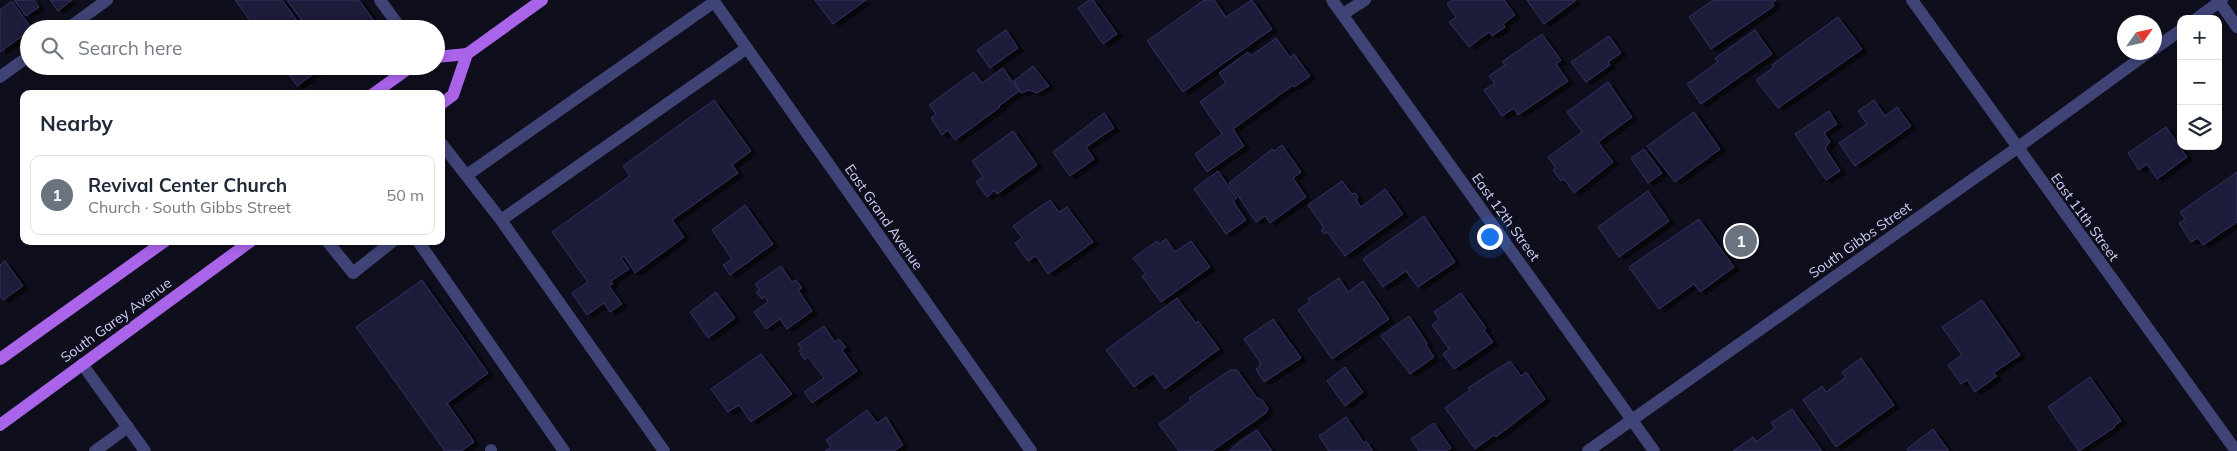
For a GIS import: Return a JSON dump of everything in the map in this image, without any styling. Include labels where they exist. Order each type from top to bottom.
[{"type":"main road","points":[[445,56],[467,54],[542,0]]},
{"type":"main road","points":[[445,101],[453,95],[467,54]]},
{"type":"main road","points":[[379,90],[399,75]]},
{"type":"main road","points":[[0,359],[159,245]]},
{"type":"main road","name":"South Garey Avenue","points":[[0,425],[246,245]]},
{"type":"street","points":[[79,20],[107,0]]},
{"type":"street","points":[[380,0],[394,20]]},
{"type":"street","name":"East 12th Street","points":[[1332,0],[1654,451]]},
{"type":"street","points":[[1343,14],[1365,0]]},
{"type":"street","name":"East 11th Street","points":[[1912,0],[2236,451]]},
{"type":"street","points":[[467,175],[714,1]]},
{"type":"street","name":"East Grand Avenue","points":[[714,1],[1031,451]]},
{"type":"street","points":[[2201,15],[2219,1],[2237,27]]},
{"type":"street","points":[[2162,43],[2177,33]]},
{"type":"street","points":[[500,220],[747,48]]},
{"type":"street","name":"South Gibbs Street","points":[[1588,451],[2017,148],[2138,60]]},
{"type":"street","points":[[0,77],[20,63]]},
{"type":"street","points":[[445,148],[500,220],[664,451]]},
{"type":"street","points":[[330,245],[353,273],[387,245]]},
{"type":"street","points":[[421,245],[564,451]]},
{"type":"street","points":[[82,364],[145,451]]},
{"type":"street","points":[[95,451],[128,427]]},
{"type":"building","points":[[14,0],[34,0],[39,7],[26,16]]},
{"type":"building","points":[[50,0],[72,0],[58,11]]},
{"type":"building","points":[[235,0],[282,0],[296,20],[249,20]]},
{"type":"building","points":[[287,0],[359,0],[373,20],[301,20]]},
{"type":"building","points":[[815,0],[866,0],[833,24]]},
{"type":"building","points":[[1089,0],[1093,0],[1117,34],[1103,44],[1078,8]]},
{"type":"building","points":[[1204,0],[1214,0],[1226,17],[1252,0],[1272,29],[1183,92],[1147,41]]},
{"type":"building","points":[[1452,0],[1504,0],[1515,15],[1503,24],[1505,27],[1492,36],[1489,32],[1469,47],[1449,22],[1456,17],[1447,4]]},
{"type":"building","points":[[1527,0],[1575,0],[1575,1],[1544,24]]},
{"type":"building","points":[[1713,0],[1776,0],[1772,3],[1774,6],[1711,49],[1689,17]]},
{"type":"building","points":[[12,1],[26,20],[20,20],[20,38],[0,52],[0,10]]},
{"type":"building","points":[[1838,17],[1862,49],[1778,108],[1756,80],[1774,67],[1772,65]]},
{"type":"building","points":[[1006,30],[1018,48],[990,68],[977,50]]},
{"type":"building","points":[[1755,30],[1772,54],[1701,104],[1687,84],[1718,62],[1715,58]]},
{"type":"building","points":[[1542,34],[1561,60],[1556,64],[1568,81],[1518,115],[1514,108],[1502,116],[1484,90],[1495,83],[1489,76],[1505,65],[1502,62]]},
{"type":"building","points":[[1609,36],[1621,53],[1608,62],[1610,65],[1586,82],[1571,62]]},
{"type":"building","points":[[1276,38],[1290,57],[1294,54],[1310,76],[1294,87],[1293,85],[1233,129],[1244,146],[1207,172],[1195,154],[1222,134],[1200,102],[1226,83],[1219,73],[1248,52],[1251,56]]},
{"type":"building","points":[[1033,66],[1049,86],[1037,93],[1029,90],[1021,93],[1014,81]]},
{"type":"building","points":[[1003,68],[1019,91],[955,140],[948,130],[942,135],[931,118],[936,114],[929,105],[974,72],[982,83]]},
{"type":"building","points":[[289,75],[312,75],[297,86]]},
{"type":"building","points":[[1608,82],[1632,117],[1598,142],[1613,162],[1574,193],[1564,179],[1561,181],[1553,170],[1556,168],[1548,157],[1582,132],[1567,112]]},
{"type":"building","points":[[714,100],[751,151],[732,165],[738,173],[672,220],[684,237],[635,273],[624,256],[621,258],[629,269],[611,281],[613,284],[609,286],[622,304],[610,312],[604,303],[587,315],[572,293],[588,282],[552,232],[630,176],[623,166]]},
{"type":"building","points":[[1874,100],[1885,116],[1897,107],[1911,126],[1855,166],[1839,143],[1867,124],[1858,111]]},
{"type":"building","points":[[1829,111],[1837,124],[1824,133],[1830,142],[1825,148],[1840,171],[1826,180],[1795,134]]},
{"type":"building","points":[[1694,112],[1720,149],[1675,182],[1647,146]]},
{"type":"building","points":[[1104,113],[1114,128],[1086,147],[1094,159],[1070,176],[1053,152]]},
{"type":"building","points":[[2166,127],[2177,143],[2177,150],[2182,150],[2187,157],[2157,179],[2147,164],[2139,170],[2128,153]]},
{"type":"building","points":[[1013,131],[1037,165],[997,194],[994,191],[987,197],[976,182],[983,177],[972,161]]},
{"type":"building","points":[[1282,145],[1301,172],[1293,178],[1306,197],[1270,223],[1265,216],[1256,222],[1229,183],[1272,149],[1274,151]]},
{"type":"building","points":[[1644,149],[1662,173],[1648,183],[1631,158]]},
{"type":"building","points":[[1218,171],[1237,198],[1233,201],[1246,220],[1226,234],[1194,189]]},
{"type":"building","points":[[2237,172],[2237,222],[2203,245],[2198,238],[2191,242],[2179,223],[2185,219],[2180,212]]},
{"type":"building","points":[[1342,181],[1352,194],[1355,193],[1358,198],[1356,200],[1361,207],[1385,189],[1403,214],[1345,256],[1327,232],[1324,234],[1321,230],[1324,228],[1308,205]]},
{"type":"building","points":[[1648,191],[1669,221],[1619,257],[1598,227]]},
{"type":"building","points":[[1050,200],[1059,212],[1067,207],[1093,242],[1048,274],[1036,256],[1028,261],[1015,243],[1022,238],[1013,226]]},
{"type":"building","points":[[745,205],[773,244],[730,275],[723,265],[732,259],[712,230]]},
{"type":"building","points":[[1424,216],[1455,262],[1418,287],[1406,271],[1383,287],[1363,259]]},
{"type":"building","points":[[1699,219],[1734,267],[1700,292],[1694,284],[1659,309],[1629,267]]},
{"type":"building","points":[[1166,239],[1175,252],[1191,241],[1210,267],[1161,302],[1142,276],[1146,274],[1133,258],[1157,241],[1159,244]]},
{"type":"building","points":[[5,261],[23,286],[3,300],[0,296],[0,265]]},
{"type":"building","points":[[781,266],[792,282],[796,280],[802,288],[798,290],[812,311],[787,329],[780,319],[766,329],[754,312],[768,302],[764,296],[762,299],[756,292],[760,290],[755,284]]},
{"type":"building","points":[[1339,278],[1348,292],[1363,281],[1389,319],[1332,359],[1298,310],[1310,302],[1308,299]]},
{"type":"building","points":[[422,280],[488,373],[447,403],[474,442],[461,451],[445,451],[356,327]]},
{"type":"building","points":[[716,292],[735,318],[708,338],[690,312]]},
{"type":"building","points":[[1461,293],[1486,328],[1484,330],[1493,342],[1454,369],[1443,354],[1449,349],[1432,325],[1439,319],[1434,312]]},
{"type":"building","points":[[1177,298],[1196,323],[1198,321],[1219,349],[1165,389],[1153,373],[1134,387],[1106,350]]},
{"type":"building","points":[[1982,300],[2020,355],[1993,373],[1997,376],[1975,392],[1967,380],[1961,384],[1948,365],[1962,355],[1942,327]]},
{"type":"building","points":[[1409,316],[1434,357],[1410,374],[1381,336]]},
{"type":"building","points":[[1273,319],[1301,358],[1264,382],[1256,369],[1260,366],[1260,362],[1244,339]]},
{"type":"building","points":[[824,326],[835,342],[839,339],[846,347],[842,350],[857,371],[812,403],[804,392],[824,378],[808,357],[805,360],[799,351],[802,349],[798,344]]},
{"type":"building","points":[[761,354],[792,394],[751,422],[739,405],[728,412],[711,389]]},
{"type":"building","points":[[1861,358],[1894,405],[1836,447],[1803,400],[1822,386],[1826,392],[1846,377],[1842,372]]},
{"type":"building","points":[[1510,361],[1521,376],[1526,372],[1545,399],[1496,437],[1494,435],[1475,449],[1445,408],[1470,390],[1468,388]]},
{"type":"building","points":[[1345,367],[1363,392],[1345,406],[1327,381]]},
{"type":"building","points":[[1230,370],[1237,370],[1257,398],[1262,400],[1268,408],[1266,413],[1212,451],[1179,451],[1159,424],[1191,401],[1189,398]]},
{"type":"building","points":[[2090,377],[2121,421],[2079,451],[2048,407]]},
{"type":"building","points":[[1792,409],[1822,451],[1733,451],[1753,437],[1756,442],[1775,428],[1771,423]]},
{"type":"building","points":[[867,410],[877,423],[886,417],[903,445],[894,451],[825,451],[831,447],[826,440]]},
{"type":"building","points":[[1346,417],[1364,443],[1366,441],[1373,451],[1329,451],[1319,436]]},
{"type":"building","points":[[1434,423],[1451,448],[1446,451],[1419,451],[1411,439]]},
{"type":"building","points":[[1933,429],[1949,451],[1908,451],[1907,449]]},
{"type":"building","points":[[1257,430],[1272,451],[1229,451],[1242,440]]},
{"type":"place","name":"Revival Center Church","points":[[1741,241]]}]
